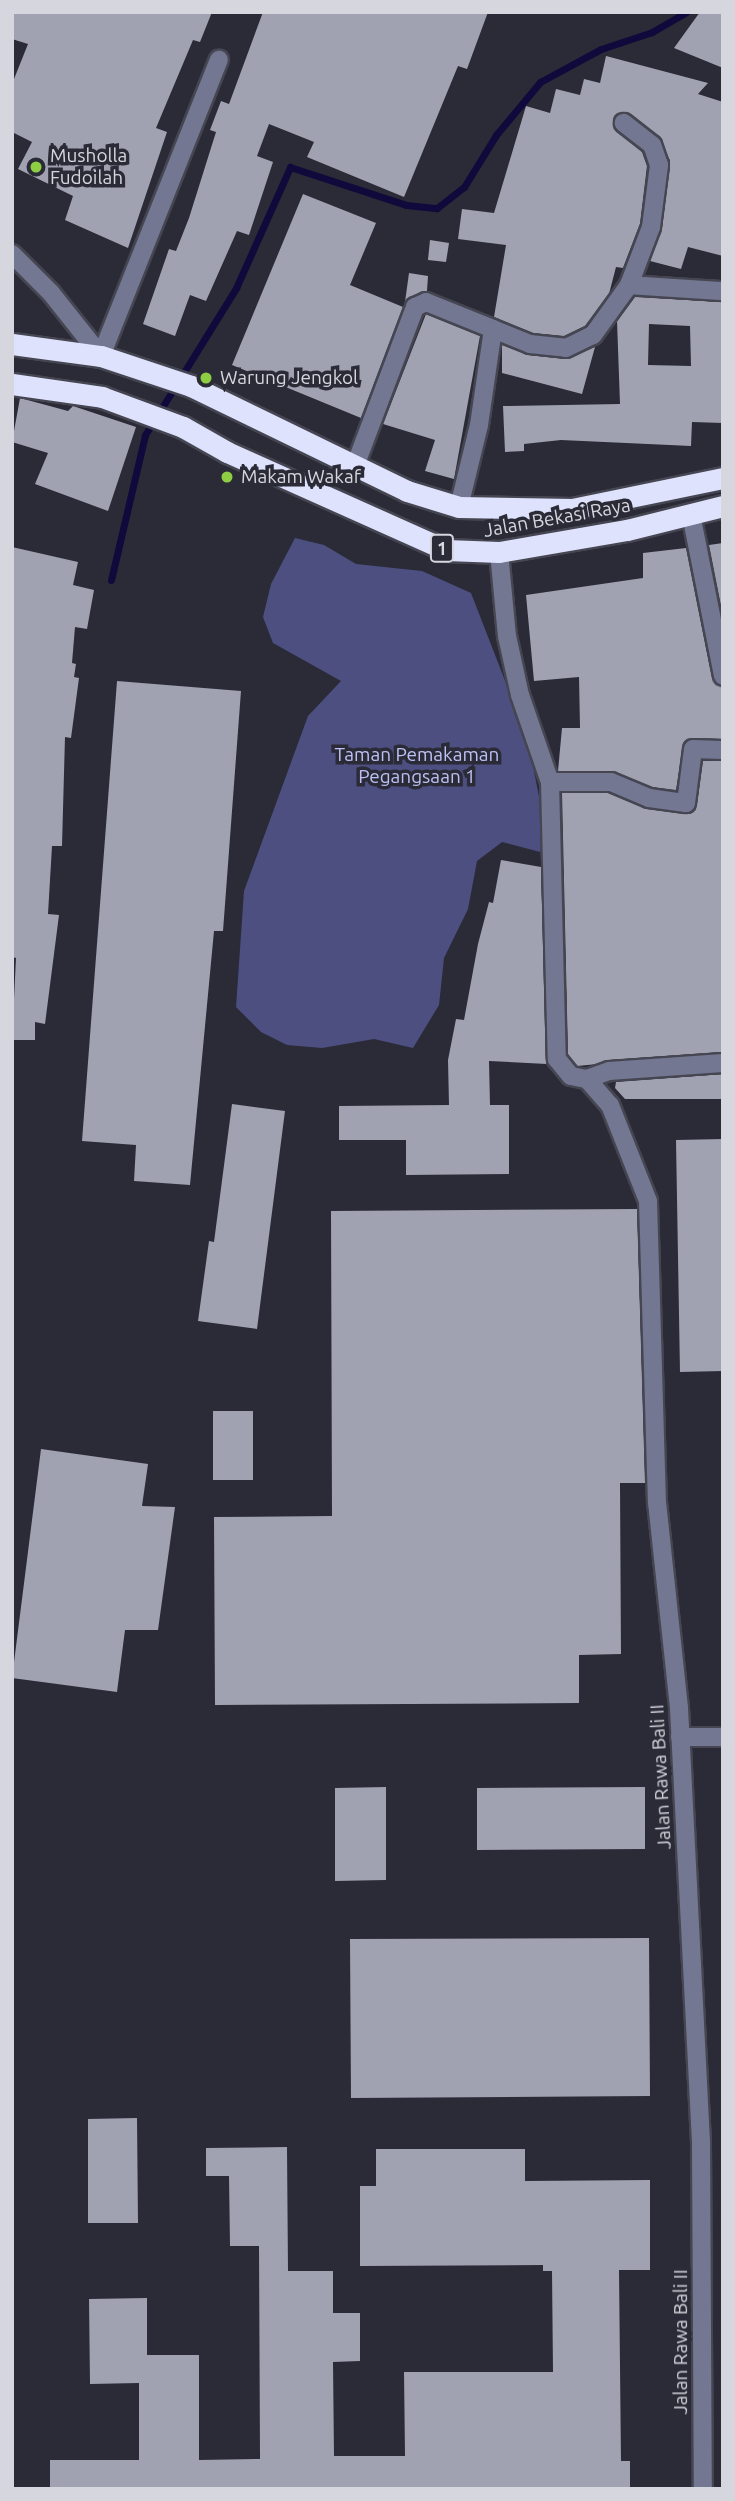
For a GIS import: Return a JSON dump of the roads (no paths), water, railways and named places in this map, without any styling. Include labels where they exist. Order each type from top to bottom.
[{"type":"highway","name":"Jalan Bekasi Raya","points":[[12,344],[101,356],[191,386],[407,491],[459,507],[572,509],[723,478]]},
{"type":"highway","name":"Jalan Bekasi Raya","points":[[12,384],[102,397],[183,427],[227,452],[416,539],[457,551],[499,552],[723,506]]},
{"type":"street","points":[[12,254],[51,293],[101,356],[219,60]]},
{"type":"street","points":[[355,466],[415,307],[426,302],[530,344],[566,348],[593,335],[629,285],[651,227],[659,165],[652,145],[624,123]]},
{"type":"street","points":[[629,285],[723,291]]},
{"type":"street","points":[[459,507],[479,425],[493,329]]},
{"type":"street","points":[[691,514],[721,674]]},
{"type":"street","name":"Jalan Rawa Bali II","points":[[499,552],[512,660],[550,782],[557,1059],[571,1076],[587,1079],[610,1105],[648,1200],[657,1502],[680,1737],[701,2141],[703,2489]]},
{"type":"street","points":[[550,782],[611,782],[649,798],[687,803],[693,749],[723,750]]},
{"type":"street","points":[[587,1079],[609,1072],[723,1063]]},
{"type":"street","points":[[680,1737],[723,1737]]},
{"type":"waterway","points":[[111,580],[145,435],[236,288],[290,167],[406,205],[437,208],[464,187],[496,135],[540,82],[601,49],[652,32],[686,12]]},
{"type":"place","name":"Musholla Fudoilah","points":[[36,167]]},
{"type":"place","name":"Warung Jengkol","points":[[206,378]]},
{"type":"place","name":"Makam Wakaf","points":[[227,477]]},
{"type":"park label","name":"Taman Pemakaman Pegangsaan 1","points":[[417,766]]}]
